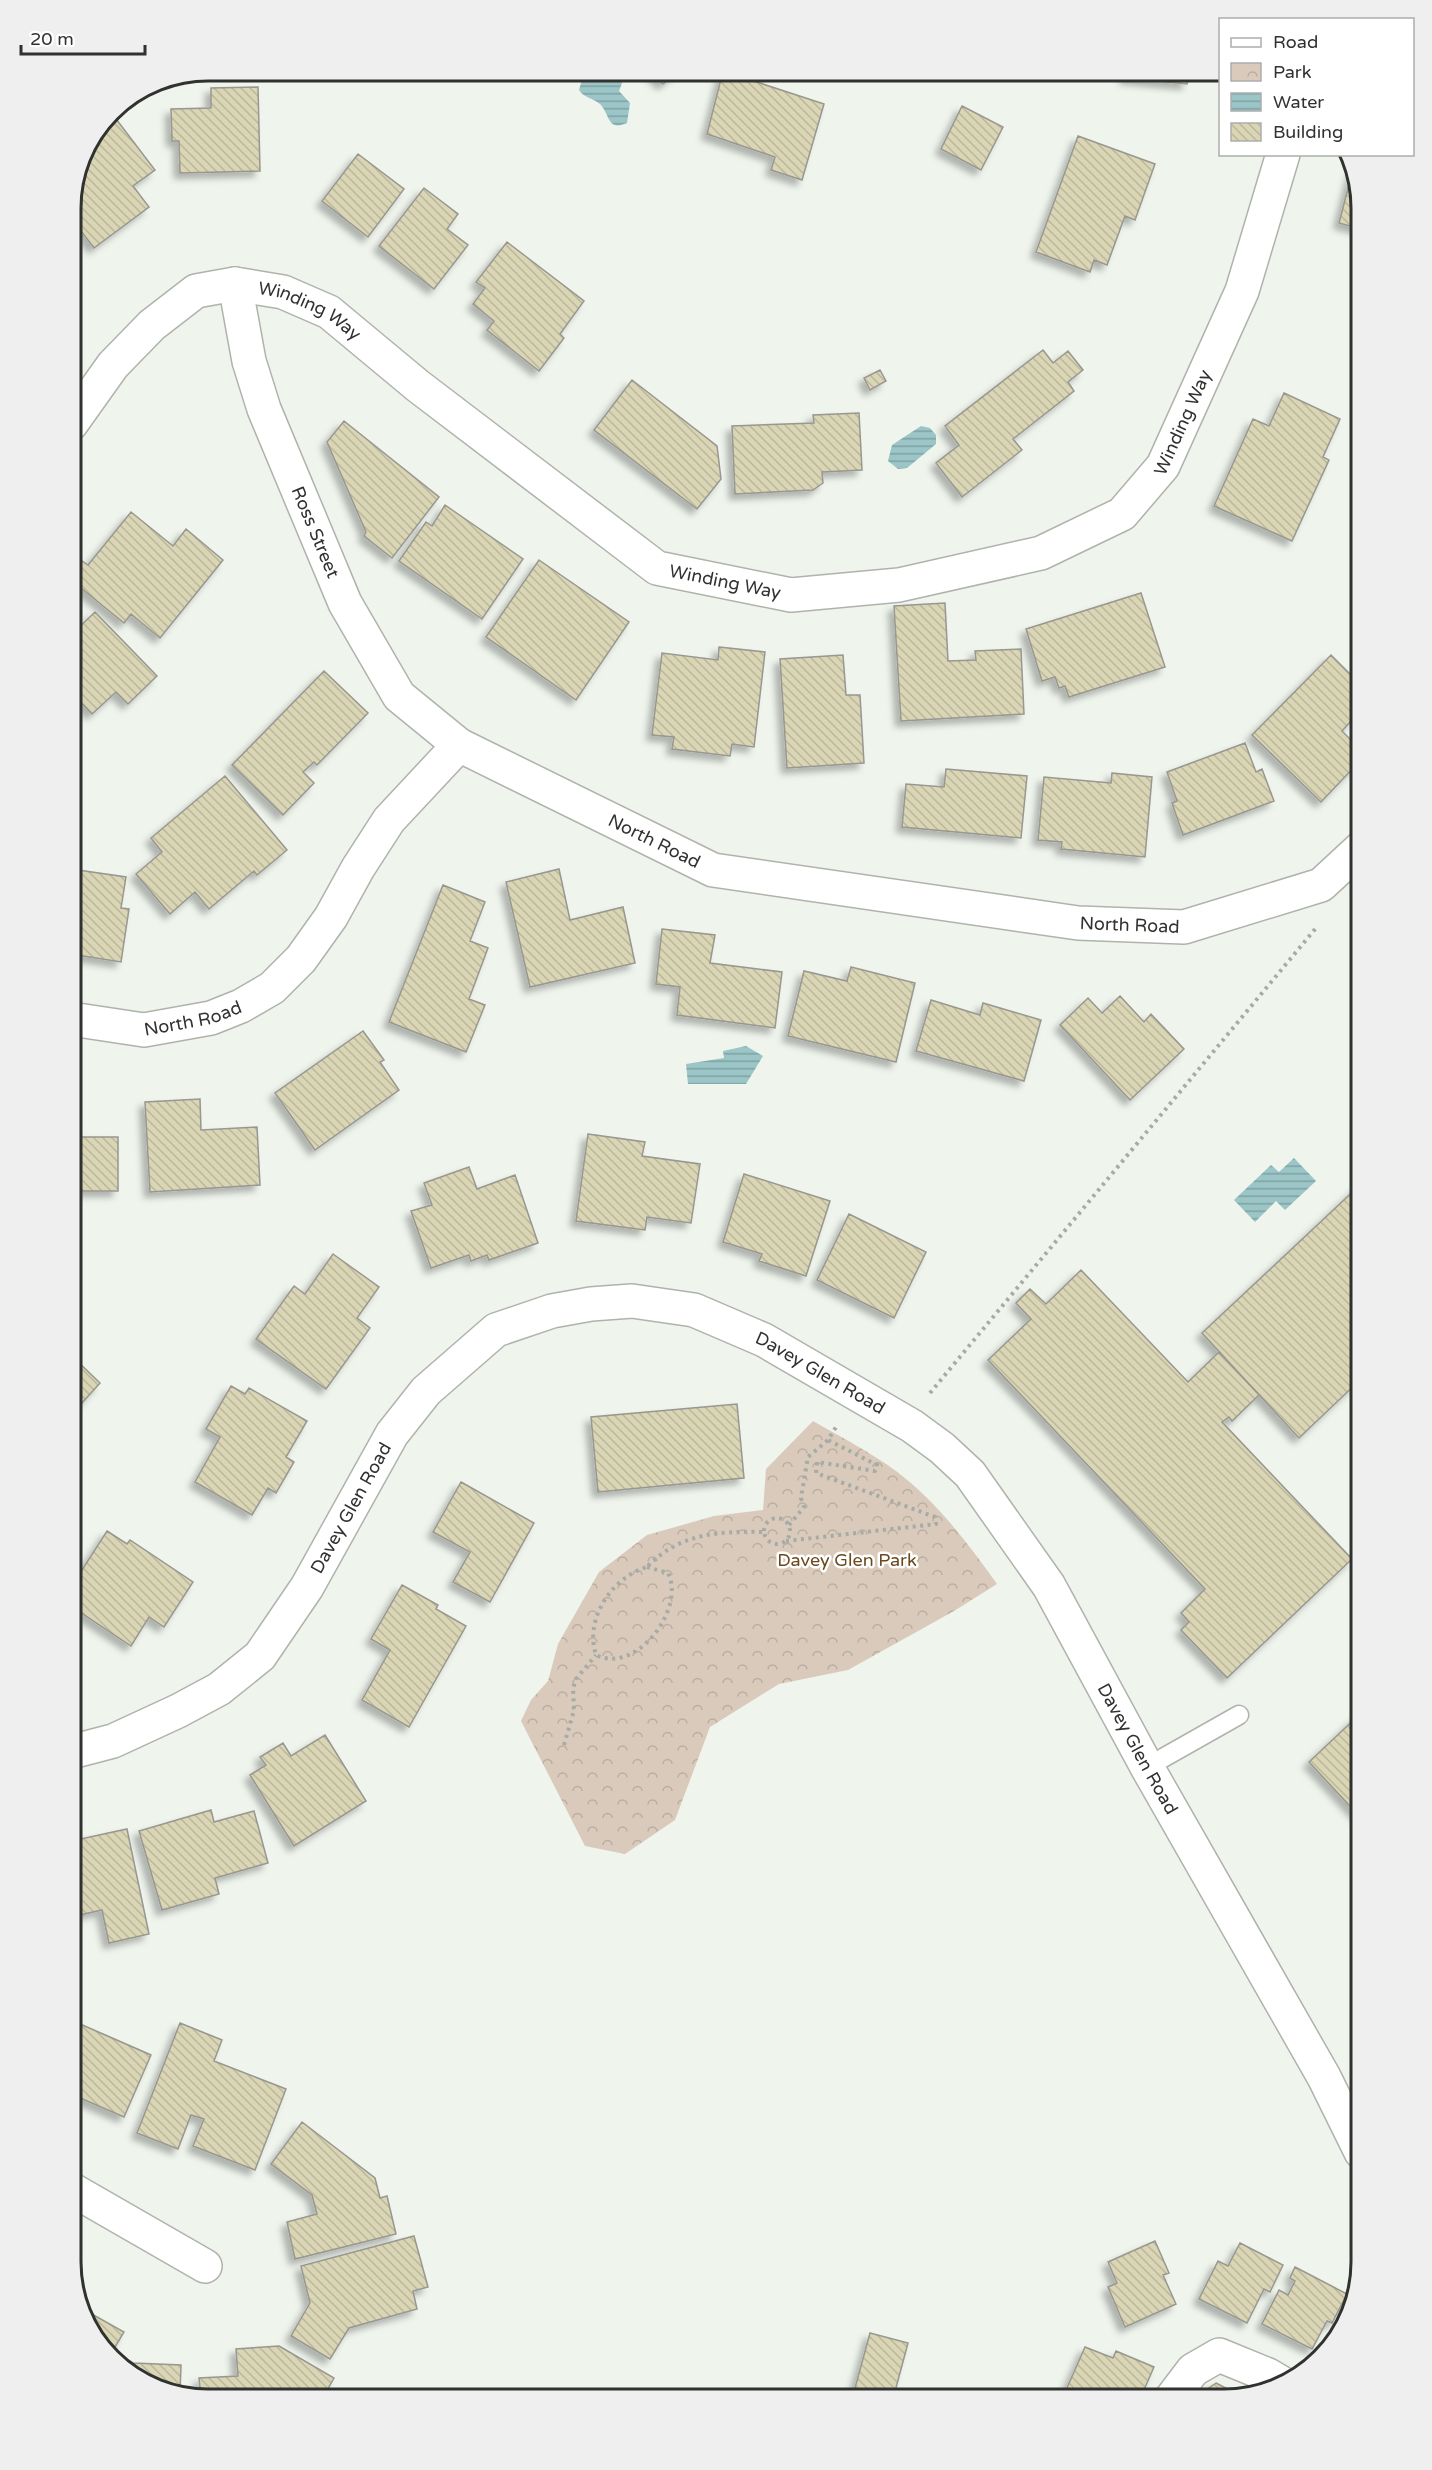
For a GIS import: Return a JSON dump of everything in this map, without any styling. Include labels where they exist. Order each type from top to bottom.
[{"type":"street","name":"Winding Way","points":[[81,410],[113,366],[152,325],[195,291],[235,284],[283,292],[329,312],[418,386],[657,568],[791,595],[899,585],[1041,553],[1122,514],[1163,466],[1242,291],[1282,156]]},
{"type":"street","name":"Ross Street","points":[[235,284],[249,361],[264,409],[345,603],[399,696],[459,745]]},
{"type":"street","name":"North Road","points":[[81,1021],[144,1030],[210,1018],[241,1006],[272,988],[301,959],[332,917],[358,868],[388,820],[459,745],[713,870],[1078,923],[1184,927],[1321,885],[1351,858]]},
{"type":"street","name":"Davey Glen Road","points":[[81,1749],[113,1741],[178,1711],[219,1689],[260,1656],[307,1587],[393,1434],[426,1391],[496,1330],[552,1311],[591,1304],[632,1301],[694,1310],[764,1340],[912,1426],[942,1448],[970,1474],[1049,1586],[1147,1767],[1324,2078],[1351,2131]]},
{"type":"street","points":[[81,2195],[205,2266]]},
{"type":"street","points":[[1179,2389],[1193,2370],[1219,2355],[1274,2378]]},
{"type":"lane","points":[[1147,1767],[1239,1715]]},
{"type":"path","points":[[912,1426],[933,1387],[1324,918],[1321,885]]},
{"type":"path","points":[[789,1525],[804,1507],[801,1498],[808,1457],[828,1440],[836,1427]]},
{"type":"path","points":[[786,1541],[790,1534],[789,1525],[783,1519],[774,1518],[766,1523],[764,1532],[767,1539],[774,1544],[936,1524],[934,1517],[816,1473],[817,1462],[875,1471],[877,1465],[828,1440]]},
{"type":"path","points":[[647,1567],[659,1554],[680,1542],[706,1533],[764,1532]]},
{"type":"path","points":[[647,1567],[668,1573],[672,1580],[670,1606],[653,1636],[628,1655],[610,1660],[596,1655],[592,1644],[593,1628],[606,1598],[619,1582],[635,1570],[647,1567]]},
{"type":"path","points":[[564,1745],[574,1710],[573,1688],[576,1679],[596,1655]]},
{"type":"green space","name":"Davey Glen Park","points":[[813,1421],[876,1457],[911,1483],[951,1523],[997,1584],[954,1611],[848,1670],[779,1684],[710,1727],[675,1820],[625,1854],[585,1846],[521,1721],[531,1700],[548,1681],[558,1644],[599,1572],[647,1535],[714,1516],[763,1510],[766,1469]]},
{"type":"water","points":[[582,81],[621,81],[619,91],[630,103],[627,123],[612,124],[600,104],[583,95],[579,90]]},
{"type":"water","points":[[921,426],[930,428],[936,435],[936,444],[907,468],[898,469],[888,461],[892,445]]},
{"type":"water","points":[[746,1046],[763,1056],[746,1084],[688,1084],[686,1064],[724,1058],[723,1051]]},
{"type":"water","points":[[1294,1158],[1316,1181],[1285,1210],[1276,1201],[1255,1222],[1234,1200],[1271,1165],[1279,1172]]},
{"type":"building","points":[[720,81],[754,81],[824,104],[802,180],[771,170],[775,157],[707,134]]},
{"type":"building","points":[[1156,81],[1187,81],[1187,84]]},
{"type":"building","points":[[258,87],[260,171],[180,173],[179,141],[172,141],[171,109],[211,108],[211,88]]},
{"type":"building","points":[[962,106],[1003,127],[981,170],[941,149]]},
{"type":"building","points":[[117,120],[155,170],[133,186],[149,207],[94,248],[81,231],[82,191],[85,175],[94,152]]},
{"type":"building","points":[[1078,136],[1155,164],[1135,220],[1125,216],[1107,265],[1094,260],[1090,272],[1036,252]]},
{"type":"building","points":[[358,154],[404,189],[368,237],[322,201]]},
{"type":"building","points":[[1349,185],[1351,226],[1339,223]]},
{"type":"building","points":[[424,188],[458,214],[447,229],[468,245],[434,289],[379,246]]},
{"type":"building","points":[[507,242],[584,301],[560,334],[564,338],[539,371],[487,330],[494,321],[473,304],[485,288],[476,282]]},
{"type":"building","points":[[1043,350],[1053,363],[1068,351],[1083,370],[1068,382],[1074,391],[1013,439],[1022,450],[962,497],[936,463],[959,445],[945,426]]},
{"type":"building","points":[[880,370],[886,381],[870,390],[864,378]]},
{"type":"building","points":[[632,380],[717,446],[721,479],[697,509],[594,430]]},
{"type":"building","points":[[1284,393],[1340,419],[1323,457],[1329,460],[1292,541],[1214,506],[1253,419],[1269,426]]},
{"type":"building","points":[[859,413],[862,470],[822,472],[823,483],[813,490],[735,494],[732,426],[814,423],[813,415]]},
{"type":"building","points":[[344,421],[439,497],[392,558],[364,536],[366,532],[327,442]]},
{"type":"building","points":[[445,505],[523,559],[482,619],[399,561],[426,522],[432,526]]},
{"type":"building","points":[[131,512],[173,546],[186,529],[223,560],[160,638],[131,614],[124,623],[81,588],[81,562],[88,565]]},
{"type":"building","points":[[539,560],[629,622],[576,700],[486,637]]},
{"type":"building","points":[[1141,593],[1165,667],[1069,697],[1065,686],[1059,688],[1055,677],[1042,681],[1026,629]]},
{"type":"building","points":[[945,603],[948,661],[976,660],[975,651],[1021,649],[1024,714],[901,721],[894,606]]},
{"type":"building","points":[[95,612],[157,676],[128,704],[116,692],[92,714],[81,702],[81,625]]},
{"type":"building","points":[[719,647],[765,652],[754,747],[732,744],[730,756],[672,749],[674,737],[652,735],[662,653],[718,660]]},
{"type":"building","points":[[843,655],[846,695],[860,695],[864,763],[787,768],[780,659]]},
{"type":"building","points":[[1331,655],[1351,675],[1351,721],[1342,731],[1351,740],[1351,770],[1321,802],[1252,735]]},
{"type":"building","points":[[324,671],[368,713],[317,765],[314,762],[303,772],[314,783],[283,815],[232,765]]},
{"type":"building","points":[[1245,743],[1256,772],[1262,769],[1274,801],[1183,835],[1172,803],[1177,801],[1167,772]]},
{"type":"building","points":[[946,769],[1027,776],[1021,838],[902,827],[906,784],[944,787]]},
{"type":"building","points":[[1112,773],[1152,777],[1145,857],[1061,849],[1062,842],[1038,840],[1044,777],[1111,783]]},
{"type":"building","points":[[225,776],[287,850],[257,875],[254,871],[209,909],[195,892],[170,914],[136,874],[162,852],[151,838]]},
{"type":"building","points":[[559,869],[570,920],[623,907],[635,963],[530,987],[506,882]]},
{"type":"building","points":[[81,870],[126,877],[121,908],[129,909],[121,962],[81,956]]},
{"type":"building","points":[[443,885],[485,902],[470,941],[488,948],[469,999],[485,1005],[466,1052],[389,1022]]},
{"type":"building","points":[[662,929],[715,935],[710,963],[782,972],[775,1028],[677,1015],[680,987],[656,984]]},
{"type":"building","points":[[851,967],[915,983],[896,1062],[788,1036],[804,971],[847,981]]},
{"type":"building","points":[[1120,996],[1144,1022],[1151,1014],[1184,1049],[1130,1100],[1060,1025],[1088,998],[1102,1013]]},
{"type":"building","points":[[931,1000],[980,1015],[983,1003],[1041,1020],[1024,1081],[916,1051]]},
{"type":"building","points":[[363,1031],[384,1060],[380,1062],[399,1090],[315,1150],[275,1093]]},
{"type":"building","points":[[200,1099],[201,1130],[257,1127],[260,1185],[150,1192],[145,1102]]},
{"type":"building","points":[[588,1134],[645,1142],[642,1156],[700,1164],[691,1223],[647,1217],[645,1230],[576,1221]]},
{"type":"building","points":[[81,1137],[118,1137],[118,1191],[81,1191]]},
{"type":"building","points":[[469,1167],[477,1189],[515,1175],[538,1243],[489,1260],[487,1255],[471,1261],[469,1255],[431,1268],[411,1211],[432,1205],[424,1183]]},
{"type":"building","points":[[744,1174],[830,1201],[806,1276],[759,1261],[762,1254],[723,1242]]},
{"type":"building","points":[[1351,1193],[1351,1389],[1299,1438],[1202,1333]]},
{"type":"building","points":[[849,1214],[926,1252],[894,1318],[817,1280]]},
{"type":"building","points":[[333,1254],[379,1287],[357,1318],[370,1328],[326,1389],[256,1339],[294,1286],[305,1294]]},
{"type":"building","points":[[1081,1270],[1188,1382],[1219,1352],[1259,1395],[1232,1421],[1229,1417],[1222,1422],[1351,1558],[1227,1678],[1181,1630],[1189,1622],[1181,1613],[1205,1589],[988,1360],[1031,1319],[1016,1303],[1030,1289],[1046,1304]]},
{"type":"building","points":[[81,1365],[100,1383],[81,1404]]},
{"type":"building","points":[[231,1386],[245,1394],[249,1388],[307,1421],[286,1457],[294,1462],[276,1493],[268,1488],[252,1515],[195,1482],[220,1437],[206,1429]]},
{"type":"building","points":[[737,1404],[744,1478],[598,1492],[591,1417]]},
{"type":"building","points":[[461,1482],[534,1523],[490,1602],[453,1582],[470,1552],[433,1532]]},
{"type":"building","points":[[107,1531],[127,1544],[130,1540],[193,1582],[164,1627],[149,1617],[131,1646],[81,1613],[81,1571]]},
{"type":"building","points":[[402,1585],[438,1605],[436,1609],[466,1626],[409,1727],[362,1700],[390,1650],[371,1639]]},
{"type":"building","points":[[1351,1722],[1351,1807],[1309,1762]]},
{"type":"building","points":[[325,1735],[366,1801],[294,1846],[250,1775],[266,1765],[260,1757],[283,1743],[291,1756]]},
{"type":"building","points":[[211,1810],[214,1822],[254,1811],[268,1863],[215,1878],[219,1894],[162,1910],[139,1831]]},
{"type":"building","points":[[127,1829],[149,1934],[109,1943],[102,1910],[81,1915],[81,1839]]},
{"type":"building","points":[[180,2023],[222,2040],[214,2061],[286,2089],[255,2170],[193,2146],[204,2119],[191,2115],[178,2149],[137,2133]]},
{"type":"building","points":[[81,2024],[151,2055],[124,2117],[81,2098]]},
{"type":"building","points":[[302,2122],[375,2178],[380,2198],[387,2196],[396,2234],[295,2259],[287,2222],[317,2214],[312,2195],[271,2164]]},
{"type":"building","points":[[414,2236],[428,2287],[413,2291],[417,2309],[349,2328],[330,2359],[291,2336],[310,2303],[301,2266]]},
{"type":"building","points":[[1155,2241],[1169,2273],[1163,2275],[1176,2304],[1125,2327],[1108,2287],[1117,2283],[1108,2262]]},
{"type":"building","points":[[1240,2243],[1283,2265],[1270,2292],[1264,2289],[1247,2323],[1199,2299],[1218,2261],[1228,2266]]},
{"type":"building","points":[[1295,2267],[1347,2294],[1332,2323],[1327,2321],[1312,2349],[1262,2324],[1279,2290],[1288,2295],[1295,2281],[1290,2278]]},
{"type":"building","points":[[92,2314],[124,2332],[115,2348],[102,2333]]},
{"type":"building","points":[[870,2333],[908,2343],[896,2389],[855,2389]]},
{"type":"building","points":[[279,2346],[334,2378],[328,2389],[200,2389],[199,2378],[238,2376],[236,2349]]},
{"type":"building","points":[[1085,2347],[1113,2358],[1116,2351],[1154,2367],[1144,2389],[1067,2389]]},
{"type":"building","points":[[128,2360],[133,2363],[181,2365],[180,2386],[152,2376]]},
{"type":"building","points":[[1216,2383],[1228,2389],[1224,2389],[1207,2389]]}]
